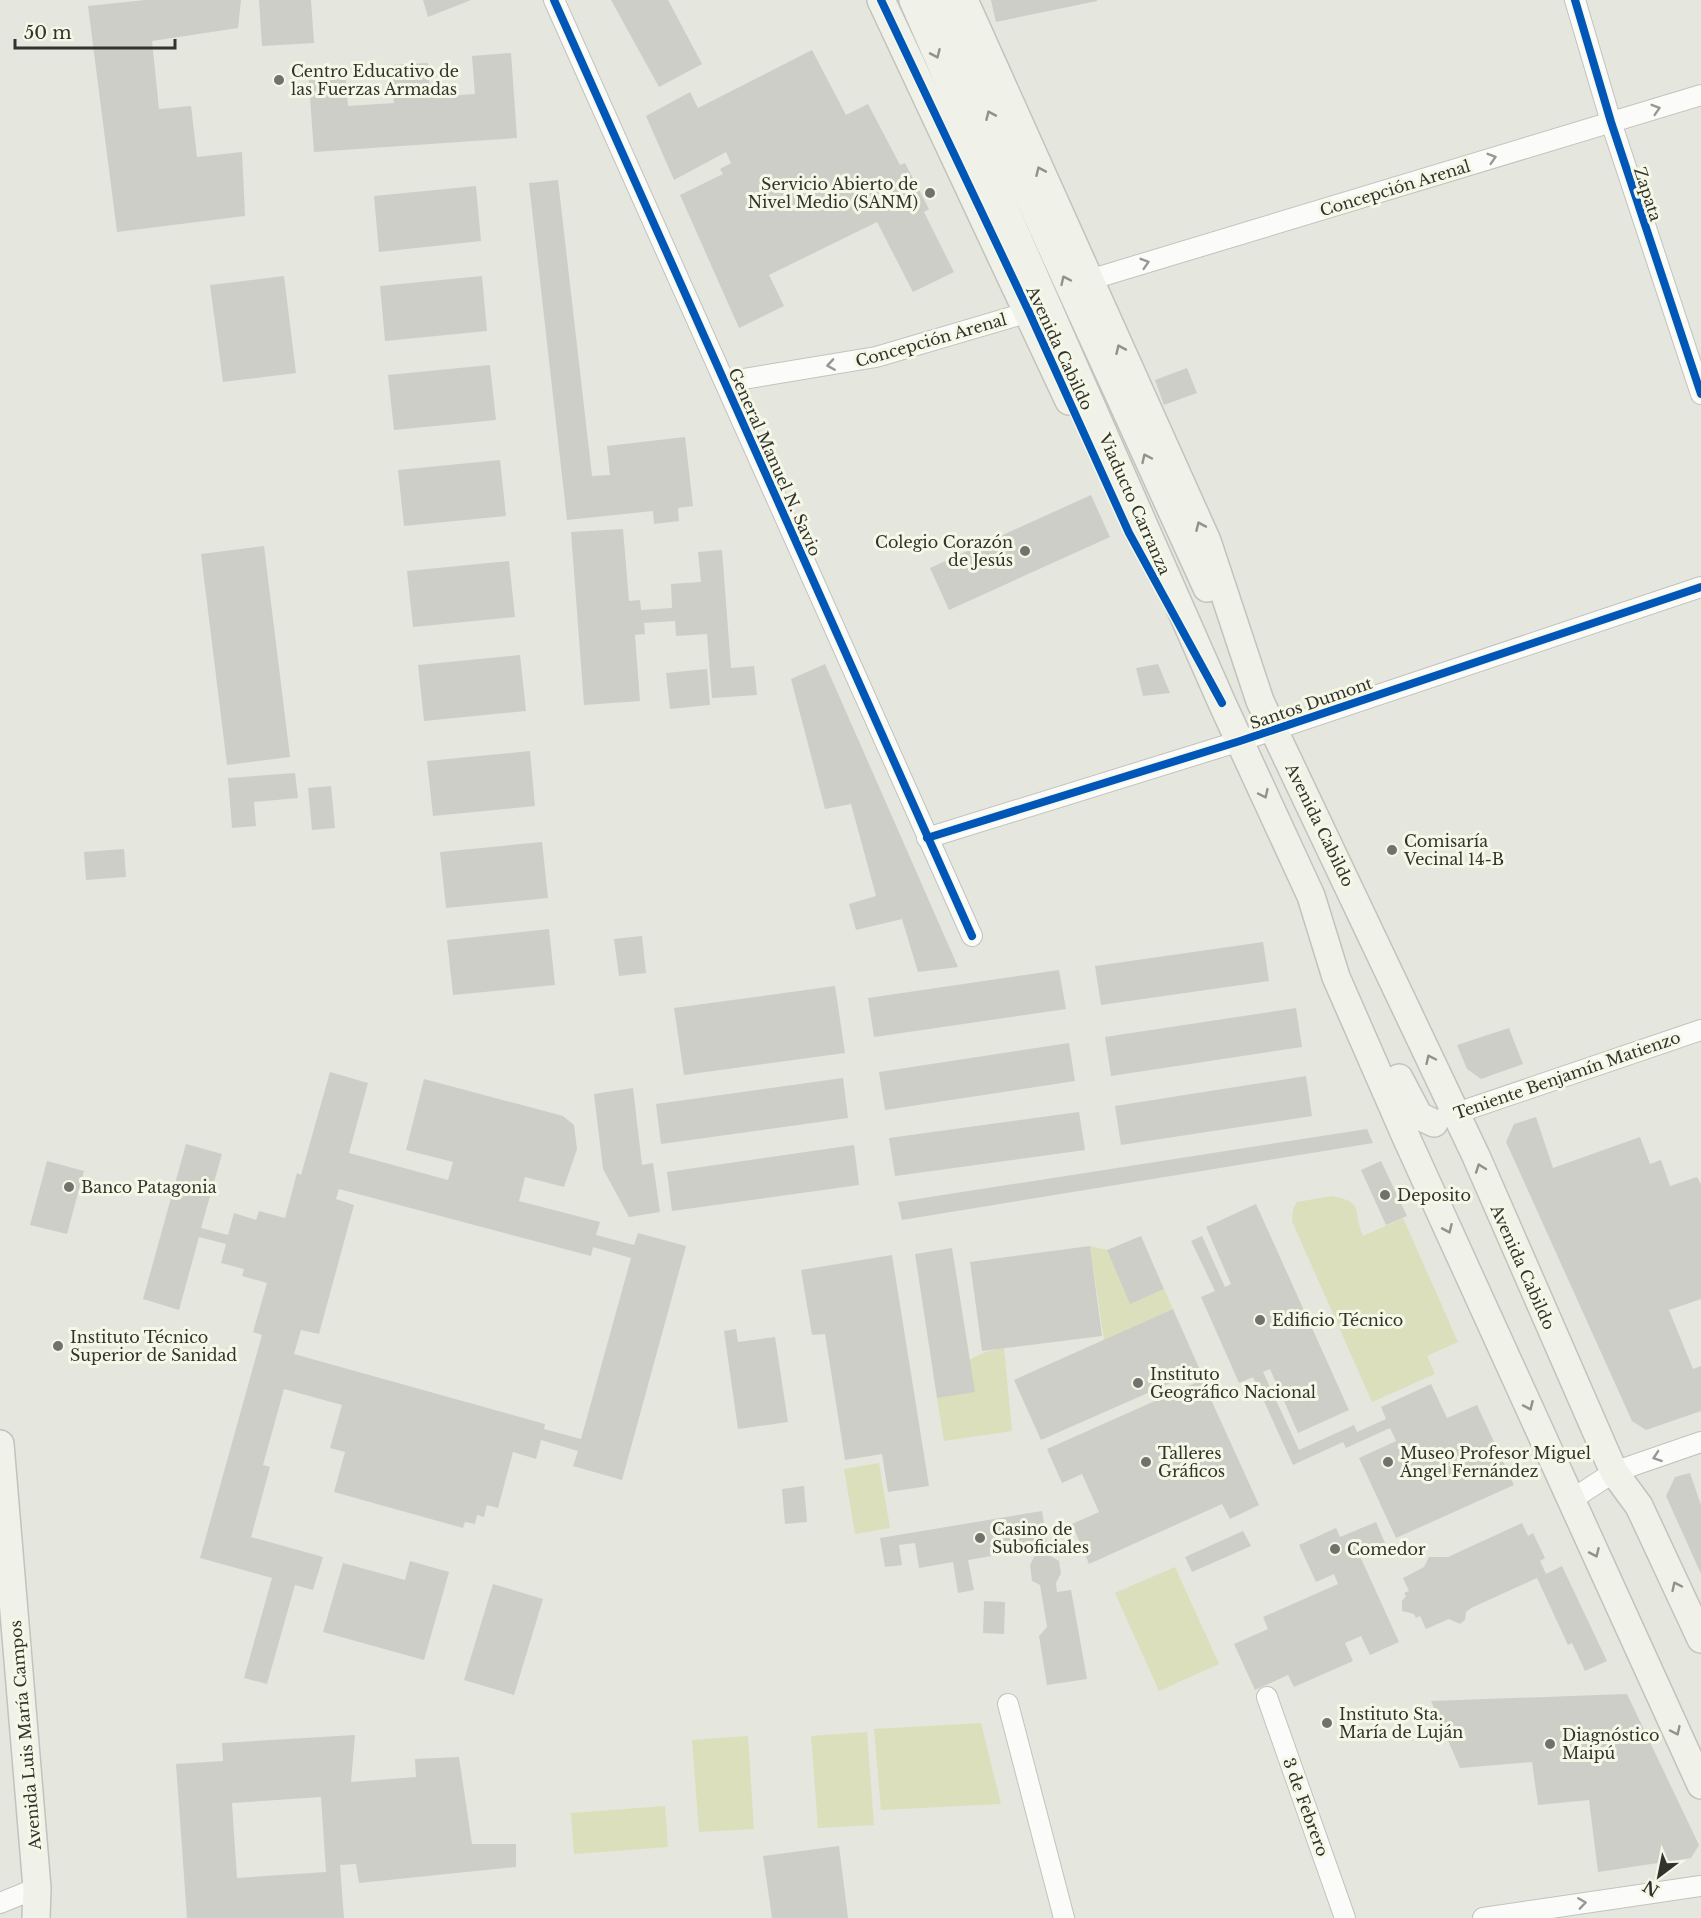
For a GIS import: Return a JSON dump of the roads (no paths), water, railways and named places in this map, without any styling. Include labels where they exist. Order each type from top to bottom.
[{"type":"main road","name":"Avenida Cabildo","points":[[881,0],[1029,312],[1129,533],[1240,741],[1311,896],[1336,977],[1701,1785]]},
{"type":"main road","name":"Viaducto Carranza","points":[[913,0],[1224,708]]},
{"type":"main road","name":"Viaducto Carranza","points":[[939,0],[1260,701]]},
{"type":"main road","name":"Avenida Cabildo","points":[[964,0],[1207,542],[1260,701],[1445,1117],[1614,1472],[1639,1506],[1701,1639]]},
{"type":"main road","points":[[1311,896],[1358,987],[1409,1101],[1419,1116],[1445,1117]]},
{"type":"main road","name":"Avenida Luis María Campos","points":[[0,1444],[9,1670],[37,1888],[36,1918]]},
{"type":"street","name":"General Manuel N. Savio","points":[[554,0],[972,936]]},
{"type":"street","name":"Zapata","points":[[1575,0],[1611,122],[1701,394]]},
{"type":"street","name":"Concepción Arenal","points":[[1089,280],[1701,95]]},
{"type":"street","name":"Concepción Arenal","points":[[725,382],[876,357],[1029,312]]},
{"type":"street","name":"Santos Dumont","points":[[927,838],[1274,730],[1701,587]]},
{"type":"street","name":"Teniente Benjamín Matienzo","points":[[1445,1117],[1701,1030]]},
{"type":"street","points":[[1571,1500],[1614,1472],[1701,1442]]},
{"type":"street","name":"3 de Febrero","points":[[1266,1696],[1345,1918]]},
{"type":"street","points":[[1008,1704],[1064,1918]]},
{"type":"street","points":[[1483,1918],[1701,1886]]},
{"type":"street","points":[[0,1903],[37,1888]]},
{"type":"place","name":"Centro Educativo de las Fuerzas Armadas","points":[[279,80]]},
{"type":"place","name":"Servicio Abierto de Nivel Medio (SANM)","points":[[930,193]]},
{"type":"place","name":"Colegio Corazón de Jesús","points":[[1025,551]]},
{"type":"place","name":"Comisaría Vecinal 14-B","points":[[1392,850]]},
{"type":"place","name":"Banco Patagonia","points":[[69,1187]]},
{"type":"place","name":"Deposito","points":[[1385,1195]]},
{"type":"place","name":"Edificio Técnico","points":[[1260,1320]]},
{"type":"place","name":"Instituto Técnico Superior de Sanidad","points":[[58,1346]]},
{"type":"place","name":"Instituto Geográfico Nacional","points":[[1138,1383]]},
{"type":"place","name":"Talleres Gráficos","points":[[1146,1462]]},
{"type":"place","name":"Museo Profesor Miguel Ángel Fernández","points":[[1388,1462]]},
{"type":"place","name":"Casino de Suboficiales","points":[[980,1538]]},
{"type":"place","name":"Comedor","points":[[1335,1549]]},
{"type":"place","name":"Instituto Sta. María de Luján","points":[[1327,1723]]},
{"type":"place","name":"Diagnóstico Maipú","points":[[1550,1744]]}]
